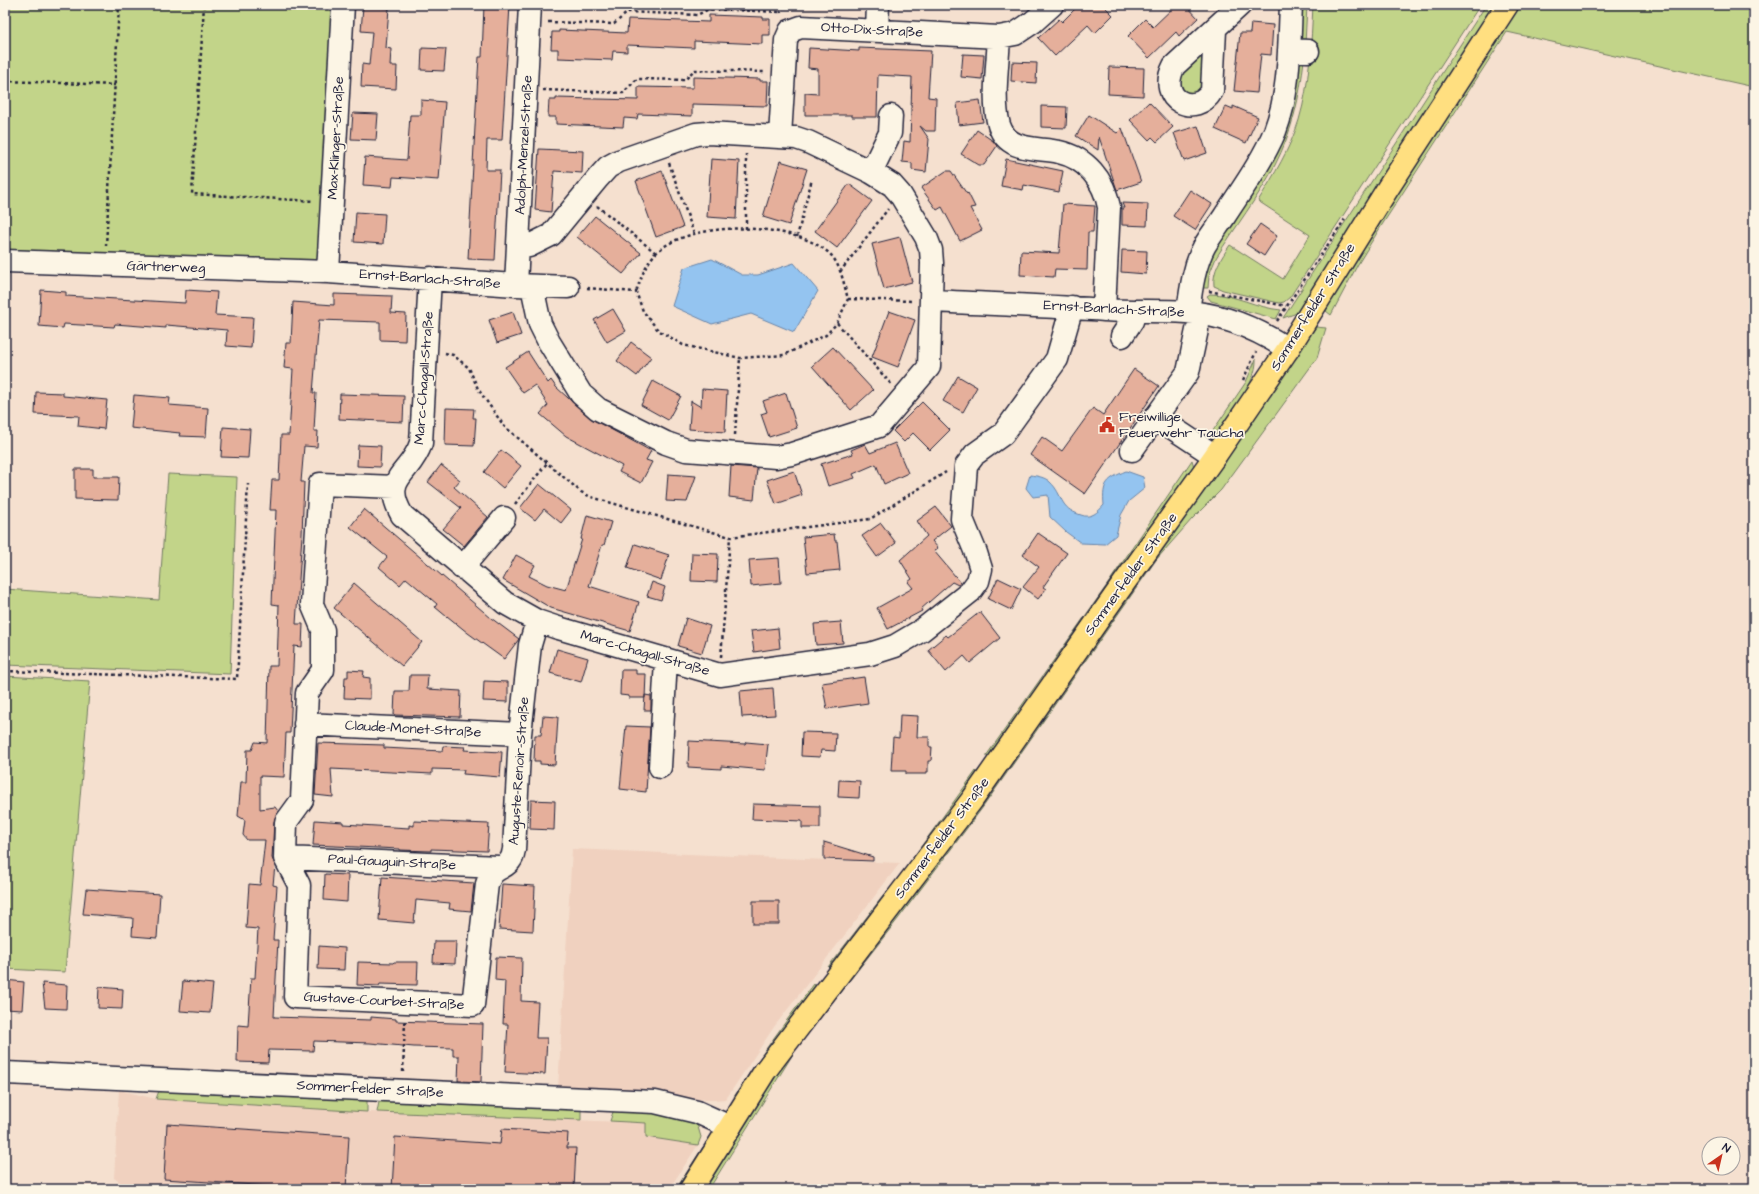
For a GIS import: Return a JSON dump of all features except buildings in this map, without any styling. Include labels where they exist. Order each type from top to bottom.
[{"type":"main road","name":"Sommerfelder Straße","points":[[691,1189],[765,1071],[972,800],[1215,456],[1288,349],[1388,188],[1507,5]]},
{"type":"street","name":"Max-Klinger-Straße","points":[[328,272],[343,5]]},
{"type":"street","points":[[877,30],[878,5]]},
{"type":"street","name":"Otto-Dix-Straße","points":[[780,136],[786,40],[790,31],[801,27],[999,37],[1015,34],[1033,22],[1052,5]]},
{"type":"street","points":[[1215,30],[1240,5]]},
{"type":"street","points":[[1132,450],[1188,372],[1192,311],[1198,262],[1205,244],[1261,158],[1282,110],[1298,50],[1291,5]]},
{"type":"street","name":"Adolph-Menzel-Straße","points":[[524,285],[519,247],[530,14]]},
{"type":"street","points":[[999,37],[996,113],[1000,126],[1006,136],[1015,144],[1025,148],[1057,152],[1080,160],[1089,168],[1105,193],[1109,207],[1104,310]]},
{"type":"street","points":[[871,172],[890,133],[891,116]]},
{"type":"street","points":[[519,247],[529,246],[552,236],[608,167],[619,161],[696,134],[708,133],[780,136],[808,142],[871,172],[892,185],[900,194],[926,237],[930,250],[932,302],[929,367],[879,426],[792,454],[776,457],[734,455],[686,450],[673,446],[598,409],[581,394],[540,324],[524,285]]},
{"type":"street","name":"Gärtnerweg","points":[[5,261],[105,266],[328,272]]},
{"type":"street","name":"Ernst-Barlach-Straße","points":[[328,272],[568,287]]},
{"type":"street","name":"Marc-Chagall-Straße","points":[[430,278],[421,444],[419,452],[399,478],[393,495],[402,515],[462,568],[505,603],[537,621],[720,675],[864,655],[889,648],[922,630],[970,592],[978,581],[981,569],[962,520],[966,466],[975,454],[1003,434],[1057,359],[1072,307]]},
{"type":"street","name":"Ernst-Barlach-Straße","points":[[932,302],[1072,307],[1104,310],[1192,311],[1239,322],[1267,335],[1288,349]]},
{"type":"street","points":[[1122,336],[1132,321],[1135,311]]},
{"type":"street","points":[[1156,417],[1215,456]]},
{"type":"street","points":[[285,858],[286,822],[302,800],[307,693],[323,670],[323,630],[312,604],[320,484],[395,487]]},
{"type":"street","points":[[462,568],[504,518]]},
{"type":"street","name":"Auguste-Renoir-Straße","points":[[473,1005],[487,884],[489,877],[499,867],[506,865],[511,860],[514,850],[520,734],[530,645],[537,621]]},
{"type":"street","points":[[660,767],[666,660]]},
{"type":"street","name":"Claude-Monet-Straße","points":[[306,724],[520,734]]},
{"type":"street","name":"Paul-Gauguin-Straße","points":[[285,858],[499,867]]},
{"type":"street","name":"Gustave-Courbet-Straße","points":[[285,858],[299,885],[295,997],[473,1005]]},
{"type":"street","name":"Sommerfelder Straße","points":[[5,1073],[656,1102],[697,1112],[730,1127]]},
{"type":"path","points":[[105,266],[119,5]]},
{"type":"path","points":[[204,5],[192,194],[332,202]]},
{"type":"path","points":[[530,14],[614,24],[628,12],[697,15],[709,9],[781,12]]},
{"type":"path","points":[[527,89],[623,93],[637,79],[685,80],[694,70],[784,72]]},
{"type":"path","points":[[5,81],[115,85]]},
{"type":"path","points":[[746,229],[747,135]]},
{"type":"path","points":[[663,146],[694,234]]},
{"type":"path","points":[[797,237],[812,179]]},
{"type":"path","points":[[840,272],[900,194]]},
{"type":"path","points":[[584,196],[656,253]]},
{"type":"path","points":[[1239,386],[1253,358],[1267,335],[1286,306],[1294,298],[1349,212]]},
{"type":"path","points":[[746,229],[764,230],[797,237],[814,243],[831,255],[840,272],[848,299],[837,323],[826,335],[784,355],[740,358],[683,345],[658,330],[643,311],[636,292],[644,270],[656,253],[674,241],[705,231],[746,229]]},
{"type":"path","points":[[568,287],[636,292]]},
{"type":"path","points":[[1192,311],[1211,291],[1286,306]]},
{"type":"path","points":[[848,299],[932,302]]},
{"type":"path","points":[[837,323],[903,397]]},
{"type":"path","points":[[427,350],[453,355],[469,368],[478,389],[504,426],[580,492],[590,497],[730,537],[870,519],[949,470]]},
{"type":"path","points":[[734,455],[740,358]]},
{"type":"path","points":[[504,518],[547,464]]},
{"type":"path","points":[[5,671],[236,679],[248,484]]},
{"type":"path","points":[[720,675],[730,537]]},
{"type":"path","points":[[402,1090],[406,1002]]},
{"type":"shaded area","points":[[572,849],[900,863],[774,1027],[726,1099],[713,1100],[696,1099],[651,1091],[558,1089]]},
{"type":"shaded area","points":[[119,1090],[156,1099],[367,1112],[647,1123],[646,1137],[698,1145],[669,1189],[130,1189],[114,1178]]},
{"type":"green space","points":[[5,5],[332,5],[320,264],[182,256],[5,250]]},
{"type":"green space","points":[[1299,5],[1307,5],[1305,44],[1298,43]]},
{"type":"green space","points":[[1313,5],[1480,5],[1290,297],[1284,302],[1279,303],[1223,290],[1214,286],[1214,280],[1218,264],[1230,245],[1283,279],[1310,235],[1258,201],[1276,172],[1286,152],[1303,106],[1311,48]]},
{"type":"green space","points":[[1486,5],[1498,5],[1297,313],[1283,318]]},
{"type":"green space","points":[[1516,5],[1754,5],[1754,87],[1507,32],[1380,228],[1358,264],[1331,315],[1326,311],[1340,284]]},
{"type":"green space","points":[[1199,51],[1210,57],[1207,85],[1193,100],[1174,83]]},
{"type":"green space","points":[[1297,59],[1304,60],[1300,87],[1291,127],[1281,153],[1261,189],[1216,258],[1209,275],[1208,288],[1203,288],[1200,283],[1202,273]]},
{"type":"green space","points":[[1210,294],[1228,296],[1263,307],[1281,310],[1276,319],[1211,301],[1207,296]]},
{"type":"green space","points":[[1316,327],[1326,328],[1317,358],[1221,490],[1192,519],[1156,560],[983,807],[898,919],[798,1046],[709,1189],[702,1189],[773,1075],[1200,496]]},
{"type":"green space","points":[[1256,359],[1252,378],[1242,398],[1216,434],[1210,435],[1246,382]]},
{"type":"green space","points":[[1192,460],[1194,467],[993,757],[986,756],[1105,588]]},
{"type":"green space","points":[[168,474],[237,477],[230,674],[5,665],[5,589],[159,600]]},
{"type":"green space","points":[[5,676],[90,681],[65,972],[5,969]]},
{"type":"green space","points":[[976,771],[978,777],[920,854],[915,855]]},
{"type":"green space","points":[[883,896],[885,899],[830,969],[828,967]]},
{"type":"green space","points":[[814,984],[816,987],[737,1096],[734,1097],[763,1053]]},
{"type":"green space","points":[[160,1088],[367,1100],[367,1112],[156,1099]]},
{"type":"green space","points":[[383,1097],[581,1104],[581,1120],[377,1112],[379,1102]]},
{"type":"green space","points":[[615,1106],[656,1109],[692,1120],[698,1127],[701,1137],[698,1145],[646,1137],[646,1123],[610,1121]]},
{"type":"green space","points":[[703,1147],[703,1154],[681,1189],[676,1189]]},
{"type":"water","points":[[712,259],[742,275],[758,275],[794,263],[818,291],[794,332],[751,314],[712,324],[672,306],[684,268]]},
{"type":"water","points":[[1126,471],[1143,477],[1145,488],[1129,501],[1121,515],[1116,535],[1105,544],[1081,543],[1066,532],[1050,517],[1048,495],[1033,497],[1026,488],[1030,475],[1046,479],[1058,492],[1068,509],[1081,515],[1088,516],[1097,512],[1104,505],[1105,487],[1110,479]]},
{"type":"place","name":"Freiwillige Feuerwehr Taucha","points":[[1107,425]]}]
